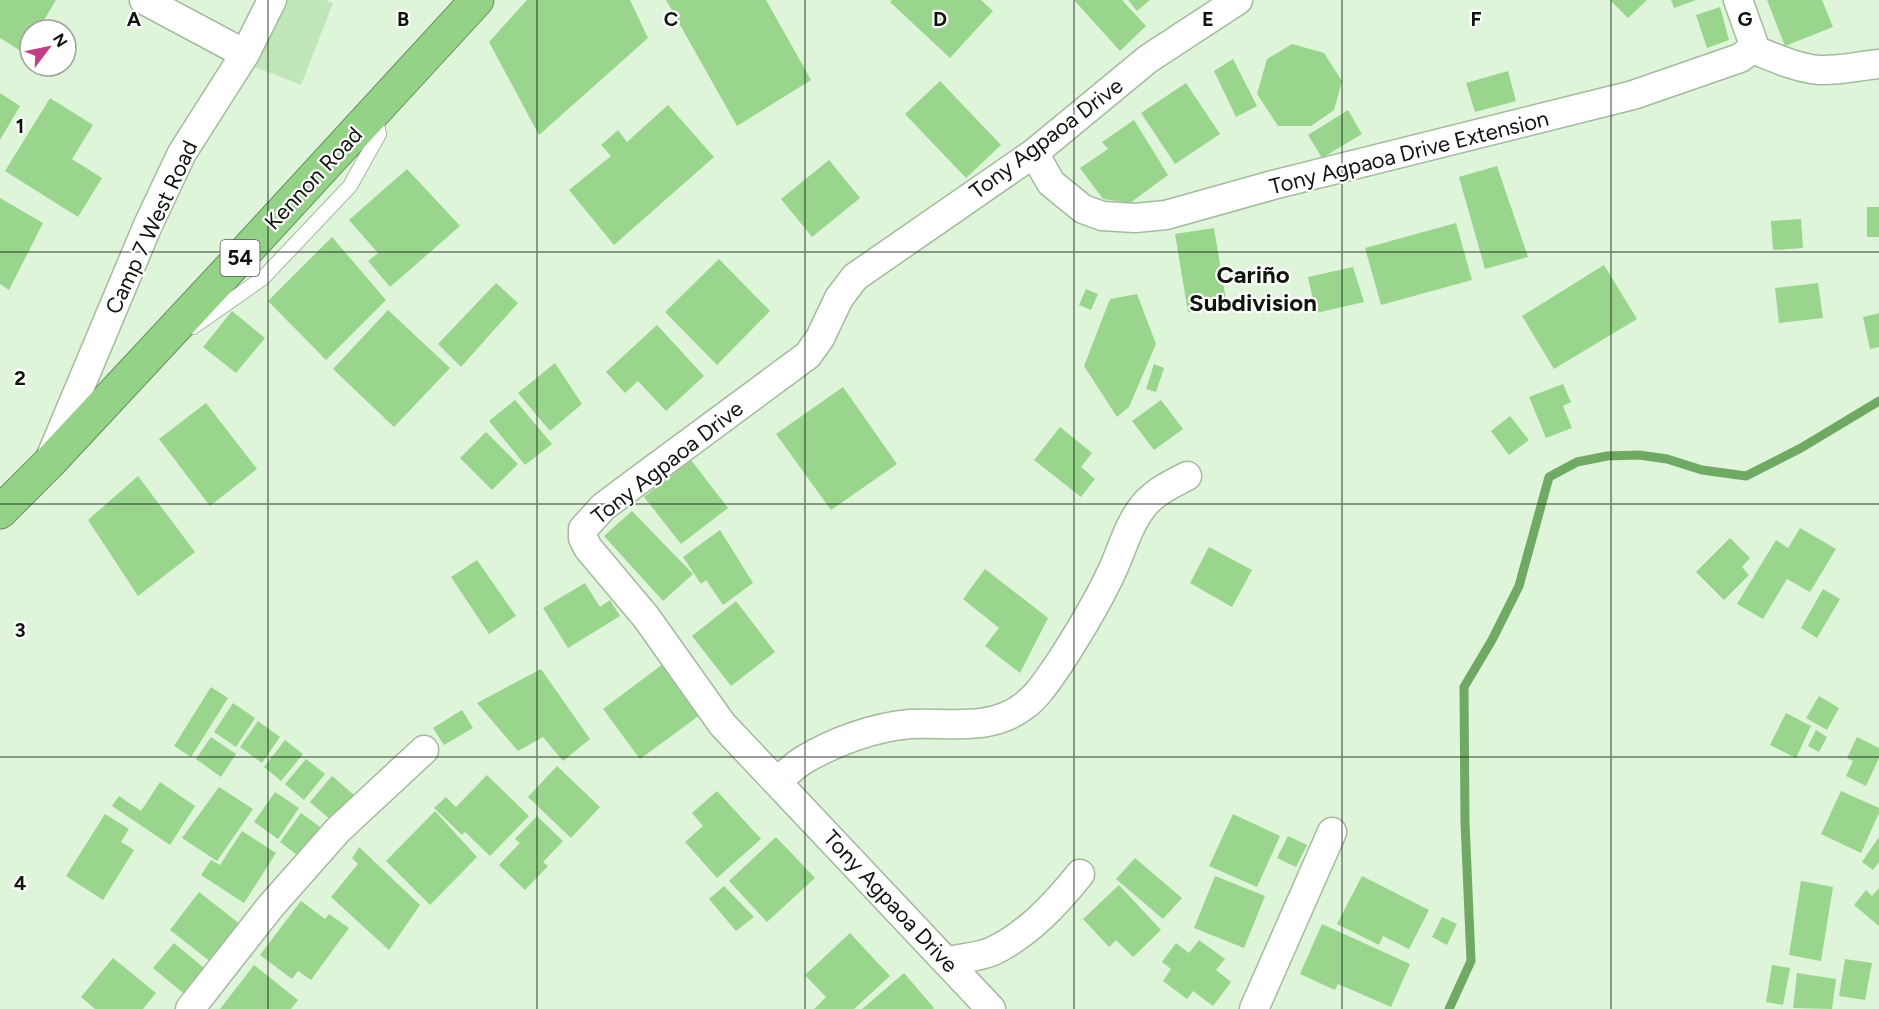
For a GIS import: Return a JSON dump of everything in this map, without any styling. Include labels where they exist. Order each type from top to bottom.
[{"type":"highway","name":"Kennon Road","points":[[0,512],[48,464],[477,0]]},
{"type":"street","points":[[144,0],[246,54]]},
{"type":"street","name":"Camp 7 West Road","points":[[48,464],[148,225],[182,153],[246,54],[272,0]]},
{"type":"street","name":"Tony Agpaoa Drive","points":[[991,1009],[722,724],[646,617],[588,548],[583,529],[603,507],[808,355],[820,338],[838,298],[855,278],[1034,153],[1148,59],[1238,0]]},
{"type":"street","points":[[1738,0],[1753,42],[1752,49],[1818,70],[1835,70],[1879,63]]},
{"type":"street","name":"Tony Agpaoa Drive Extension","points":[[1034,153],[1051,183],[1083,208],[1101,216],[1135,218],[1166,215],[1273,185],[1633,95],[1740,58],[1752,49]]},
{"type":"street","points":[[778,781],[802,761],[836,744],[874,731],[909,724],[973,725],[1015,714],[1040,692],[1095,605],[1134,520],[1159,492],[1187,476]]},
{"type":"street","points":[[190,1009],[270,907],[338,830],[424,750]]},
{"type":"street","points":[[1254,1009],[1332,832]]},
{"type":"street","points":[[948,961],[991,952],[1023,933],[1080,874]]},
{"type":"green space","points":[[282,0],[326,0],[333,3],[301,85],[255,67]]},
{"type":"building","points":[[0,0],[56,0],[45,18],[18,18],[18,49],[0,38]]},
{"type":"building","points":[[527,0],[630,0],[648,38],[539,135],[489,42]]},
{"type":"building","points":[[666,0],[766,0],[811,80],[737,126]]},
{"type":"building","points":[[892,0],[981,0],[993,11],[950,58],[890,2]]},
{"type":"building","points":[[1074,0],[1122,0],[1146,26],[1120,51]]},
{"type":"building","points":[[1128,0],[1150,0],[1137,11]]},
{"type":"building","points":[[1610,0],[1647,0],[1628,18]]},
{"type":"building","points":[[1671,0],[1696,0],[1674,8]]},
{"type":"building","points":[[1767,0],[1822,0],[1833,27],[1785,46]]},
{"type":"building","points":[[1720,7],[1729,40],[1707,48],[1696,15]]},
{"type":"building","points":[[1292,44],[1324,53],[1342,81],[1334,110],[1311,126],[1278,126],[1257,94],[1267,59]]},
{"type":"building","points":[[1233,59],[1257,106],[1236,117],[1214,71]]},
{"type":"building","points":[[1508,71],[1516,101],[1475,112],[1466,83]]},
{"type":"building","points":[[940,81],[1001,145],[966,178],[905,114]]},
{"type":"building","points":[[1186,83],[1220,134],[1175,164],[1141,113]]},
{"type":"building","points":[[0,93],[20,106],[0,140]]},
{"type":"building","points":[[50,98],[93,125],[72,159],[102,178],[78,217],[5,171]]},
{"type":"building","points":[[668,105],[714,157],[614,245],[569,190],[611,156],[601,145],[618,130],[627,142]]},
{"type":"building","points":[[1348,110],[1362,134],[1322,158],[1308,135]]},
{"type":"building","points":[[1134,120],[1168,175],[1130,203],[1103,199],[1080,168],[1108,149],[1102,142]]},
{"type":"building","points":[[829,160],[860,198],[812,237],[781,199]]},
{"type":"building","points":[[1497,166],[1528,257],[1485,269],[1459,177]]},
{"type":"building","points":[[407,169],[460,226],[390,287],[368,261],[378,253],[349,220]]},
{"type":"building","points":[[0,198],[43,223],[9,290],[0,284]]},
{"type":"building","points":[[1867,207],[1879,207],[1879,237],[1867,237]]},
{"type":"building","points":[[1801,219],[1803,248],[1773,250],[1771,221]]},
{"type":"building","points":[[1456,223],[1472,280],[1381,305],[1365,248]]},
{"type":"building","points":[[1214,228],[1227,306],[1188,312],[1175,234]]},
{"type":"building","points":[[332,237],[386,300],[326,360],[268,301]]},
{"type":"building","points":[[719,259],[770,311],[717,365],[665,312]]},
{"type":"building","points":[[1604,265],[1637,319],[1554,369],[1522,316]]},
{"type":"building","points":[[1353,267],[1364,302],[1316,313],[1308,277]]},
{"type":"building","points":[[496,283],[518,303],[461,367],[438,344]]},
{"type":"building","points":[[1818,283],[1823,318],[1779,323],[1775,288]]},
{"type":"building","points":[[1086,289],[1098,294],[1091,310],[1079,305]]},
{"type":"building","points":[[1137,294],[1156,344],[1129,407],[1117,417],[1084,366],[1110,299]]},
{"type":"building","points":[[388,310],[450,368],[394,427],[333,369]]},
{"type":"building","points":[[232,311],[265,338],[236,373],[203,347]]},
{"type":"building","points":[[1879,313],[1879,347],[1870,349],[1863,317]]},
{"type":"building","points":[[657,325],[704,376],[666,411],[638,381],[625,393],[606,372]]},
{"type":"building","points":[[555,363],[582,404],[550,431],[518,393]]},
{"type":"building","points":[[1154,364],[1164,368],[1156,392],[1146,389]]},
{"type":"building","points":[[1563,384],[1571,402],[1563,406],[1572,428],[1546,438],[1529,397]]},
{"type":"building","points":[[843,387],[897,464],[831,510],[776,434]]},
{"type":"building","points":[[515,400],[552,444],[525,465],[489,421]]},
{"type":"building","points":[[1161,400],[1183,429],[1154,450],[1132,421]]},
{"type":"building","points":[[206,403],[257,469],[210,506],[159,439]]},
{"type":"building","points":[[1510,416],[1529,440],[1509,455],[1491,431]]},
{"type":"building","points":[[1060,427],[1092,453],[1081,467],[1095,479],[1081,497],[1034,460]]},
{"type":"building","points":[[486,432],[518,464],[492,490],[460,458]]},
{"type":"building","points":[[691,460],[728,508],[681,544],[644,497]]},
{"type":"building","points":[[138,476],[195,552],[138,596],[88,520]]},
{"type":"building","points":[[632,511],[693,574],[663,601],[604,536]]},
{"type":"building","points":[[1800,528],[1836,549],[1810,592],[1787,579],[1763,619],[1737,604],[1776,540],[1788,548]]},
{"type":"building","points":[[720,530],[753,583],[723,605],[706,580],[701,584],[683,557]]},
{"type":"building","points":[[1730,538],[1750,558],[1742,567],[1749,575],[1724,600],[1696,572]]},
{"type":"building","points":[[1209,547],[1252,570],[1232,607],[1190,583]]},
{"type":"building","points":[[477,560],[516,616],[489,634],[451,577]]},
{"type":"building","points":[[985,569],[1048,618],[1020,673],[985,646],[999,628],[963,599]]},
{"type":"building","points":[[585,583],[600,607],[610,600],[620,616],[568,648],[543,608]]},
{"type":"building","points":[[1823,589],[1840,599],[1817,638],[1801,628]]},
{"type":"building","points":[[736,601],[775,652],[731,686],[692,636]]},
{"type":"building","points":[[663,664],[700,715],[640,759],[603,709]]},
{"type":"building","points":[[541,669],[590,739],[563,761],[543,737],[518,751],[477,703]]},
{"type":"building","points":[[211,687],[228,698],[191,757],[174,746]]},
{"type":"building","points":[[1819,696],[1839,708],[1827,730],[1806,718]]},
{"type":"building","points":[[233,703],[255,718],[236,747],[214,732]]},
{"type":"building","points":[[462,710],[473,728],[444,745],[433,728]]},
{"type":"building","points":[[1786,713],[1811,726],[1796,758],[1770,745]]},
{"type":"building","points":[[258,721],[280,737],[262,763],[240,747]]},
{"type":"building","points":[[1816,730],[1827,737],[1819,752],[1808,746]]},
{"type":"building","points":[[211,737],[236,754],[221,777],[196,759]]},
{"type":"building","points":[[1857,737],[1879,748],[1879,758],[1866,786],[1846,776],[1853,761],[1847,758]]},
{"type":"building","points":[[285,740],[303,754],[281,781],[264,767]]},
{"type":"building","points":[[306,759],[325,774],[304,800],[285,784]]},
{"type":"building","points":[[557,766],[600,807],[571,838],[528,797]]},
{"type":"building","points":[[487,775],[529,816],[490,856],[465,832],[462,835],[434,808],[446,797],[456,807]]},
{"type":"building","points":[[332,776],[354,795],[332,821],[310,802]]},
{"type":"building","points":[[160,782],[195,806],[170,845],[112,806],[119,796],[141,811]]},
{"type":"building","points":[[219,787],[253,809],[217,861],[182,838]]},
{"type":"building","points":[[717,791],[761,839],[717,878],[685,842],[703,826],[692,813]]},
{"type":"building","points":[[1841,791],[1879,808],[1879,813],[1861,853],[1821,834]]},
{"type":"building","points":[[275,792],[299,808],[278,839],[254,822]]},
{"type":"building","points":[[435,811],[477,857],[430,905],[386,861]]},
{"type":"building","points":[[301,813],[323,829],[301,858],[280,842]]},
{"type":"building","points":[[105,814],[129,829],[121,842],[134,850],[103,900],[66,876]]},
{"type":"building","points":[[1233,814],[1280,836],[1257,887],[1209,866]]},
{"type":"building","points":[[537,816],[563,841],[543,862],[548,866],[525,890],[499,865],[520,843],[515,839]]},
{"type":"building","points":[[242,831],[276,853],[244,903],[201,875],[211,860],[220,865]]},
{"type":"building","points":[[1288,836],[1307,845],[1296,867],[1277,858]]},
{"type":"building","points":[[776,837],[815,878],[767,922],[729,881]]},
{"type":"building","points":[[1879,837],[1879,862],[1873,870],[1862,862]]},
{"type":"building","points":[[359,847],[420,905],[389,950],[331,897],[358,864],[352,858]]},
{"type":"building","points":[[1135,858],[1182,898],[1163,919],[1116,879]]},
{"type":"building","points":[[1215,876],[1265,896],[1244,948],[1194,928]]},
{"type":"building","points":[[1362,876],[1429,910],[1409,949],[1383,936],[1379,945],[1337,924]]},
{"type":"building","points":[[1801,881],[1833,887],[1821,961],[1789,955]]},
{"type":"building","points":[[1119,885],[1161,930],[1133,957],[1116,940],[1109,947],[1083,919]]},
{"type":"building","points":[[724,886],[754,917],[736,931],[709,899]]},
{"type":"building","points":[[1879,888],[1879,926],[1854,905],[1866,890],[1872,896]]},
{"type":"building","points":[[199,892],[245,928],[216,966],[170,930]]},
{"type":"building","points":[[301,901],[325,919],[329,914],[349,928],[311,980],[298,971],[292,979],[260,955]]},
{"type":"building","points":[[1442,917],[1457,924],[1447,945],[1432,937]]},
{"type":"building","points":[[1322,924],[1410,964],[1391,1007],[1338,984],[1335,990],[1300,974]]},
{"type":"building","points":[[850,933],[890,976],[854,1009],[814,1009],[826,997],[805,975]]},
{"type":"building","points":[[1199,940],[1225,959],[1216,970],[1231,982],[1213,1006],[1193,991],[1187,999],[1163,981],[1171,969],[1162,962],[1176,943],[1189,953]]},
{"type":"building","points":[[174,943],[209,972],[188,997],[153,968]]},
{"type":"building","points":[[113,958],[156,993],[143,1009],[95,1009],[81,997]]},
{"type":"building","points":[[1845,959],[1872,963],[1865,1000],[1839,996]]},
{"type":"building","points":[[254,965],[298,1000],[291,1009],[220,1009]]},
{"type":"building","points":[[1772,965],[1790,968],[1783,1005],[1766,1002]]},
{"type":"building","points":[[904,973],[933,1009],[862,1009]]},
{"type":"building","points":[[1797,973],[1836,979],[1832,1009],[1793,1008]]},
{"type":"waterway","points":[[1449,1009],[1471,961],[1465,822],[1464,687],[1492,640],[1519,586],[1549,477],[1577,462],[1607,456],[1639,455],[1667,459],[1702,470],[1746,476],[1801,448],[1879,401]]},
{"type":"district","name":"Cariño Subdivision","points":[[1253,289]]}]
